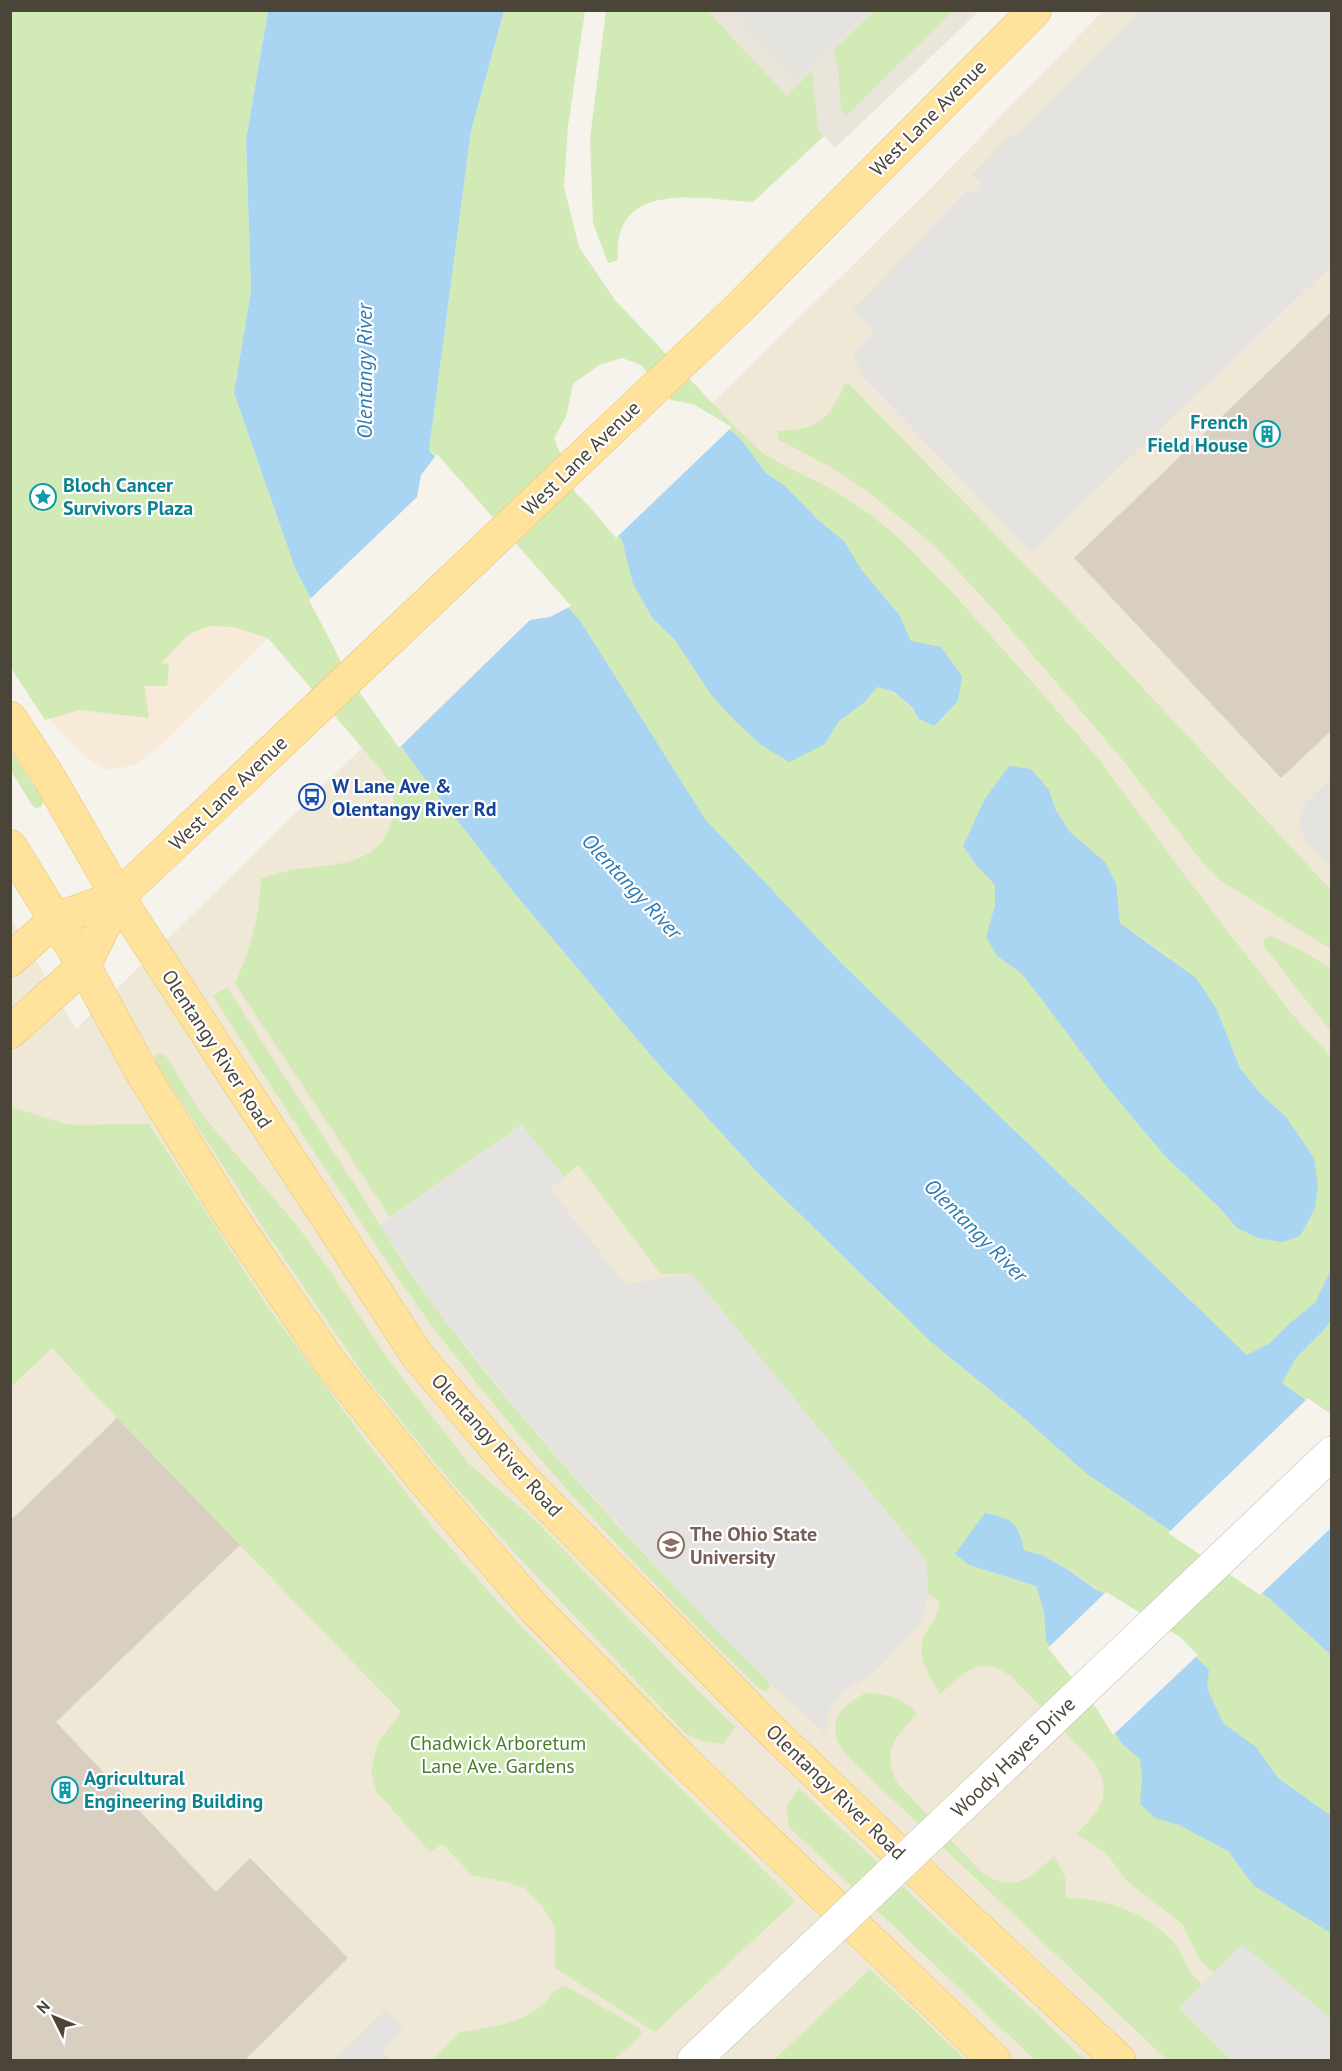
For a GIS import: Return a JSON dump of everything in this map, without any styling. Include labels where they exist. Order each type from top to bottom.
[{"type":"main road","name":"West Lane Avenue","points":[[10,1032],[84,966],[118,897],[736,311],[1035,10]]},
{"type":"main road","name":"Olentangy River Road","points":[[10,718],[50,779],[118,897],[417,1355],[515,1471],[777,1736],[1119,2061]]},
{"type":"main road","points":[[10,846],[84,966],[140,1069],[228,1212],[329,1361],[422,1478],[534,1608],[683,1760],[994,2061]]},
{"type":"main road","name":"West Lane Avenue","points":[[10,960],[56,919],[118,897]]},
{"type":"street","name":"Woody Hayes Drive","points":[[694,2061],[1332,1454]]},
{"type":"shaded area","points":[[708,11],[979,11],[835,148]]},
{"type":"shaded area","points":[[731,11],[868,11],[797,79]]},
{"type":"shaded area","name":"The Ohio State University","points":[[1103,11],[1331,11],[1331,2060],[11,2060],[10,916],[76,1029],[930,189]]},
{"type":"shaded area","points":[[1140,11],[1331,11],[1331,266],[1031,552],[862,376],[853,354],[873,333],[873,329],[853,310],[967,190],[975,193],[980,188],[980,183],[972,175],[1010,134],[1013,138],[1026,126]]},
{"type":"shaded area","points":[[10,246],[160,664],[189,634],[210,626],[232,627],[268,638],[163,744],[134,765],[109,770],[88,759],[56,727],[11,666]]},
{"type":"shaded area","points":[[1331,778],[1331,868],[1307,842],[1300,828],[1300,814],[1306,802]]},
{"type":"shaded area","points":[[522,1125],[564,1177],[550,1189],[625,1284],[692,1274],[926,1560],[928,1594],[925,1612],[917,1628],[873,1674],[841,1692],[829,1711],[826,1734],[709,1623],[569,1470],[430,1301],[380,1225]]},
{"type":"shaded area","points":[[1242,1944],[1331,2019],[1331,2060],[1232,2060],[1180,2008]]},
{"type":"shaded area","points":[[386,2010],[404,2029],[382,2051],[391,2060],[333,2060]]},
{"type":"green space","points":[[10,11],[268,11],[246,140],[251,291],[234,393],[295,568],[351,676],[421,774],[515,894],[653,1058],[757,1172],[930,1341],[1018,1413],[1086,1473],[1269,1598],[1331,1655],[1331,1816],[1278,1778],[1256,1747],[1223,1723],[1207,1688],[1209,1670],[1070,1570],[1044,1556],[1023,1550],[1020,1531],[969,1565],[1036,1586],[1044,1611],[1046,1641],[1099,1707],[1122,1744],[1140,1759],[1142,1776],[1140,1804],[1156,1818],[1179,1825],[1228,1851],[1254,1886],[1331,1933],[1331,2019],[1242,1945],[1214,1973],[1200,1961],[1183,1925],[1126,1880],[1106,1853],[1076,1834],[1098,1810],[1102,1802],[1103,1784],[1100,1774],[1094,1762],[1011,1676],[989,1666],[972,1668],[940,1694],[928,1673],[921,1652],[924,1637],[936,1616],[940,1602],[928,1594],[926,1560],[692,1274],[661,1274],[578,1165],[564,1177],[521,1125],[390,1217],[235,984],[253,933],[259,907],[261,879],[292,870],[355,860],[367,854],[378,846],[386,834],[394,805],[391,788],[382,771],[268,638],[232,627],[210,626],[189,634],[161,663],[169,664],[167,686],[144,686],[149,718],[79,710],[45,720],[11,668]]},
{"type":"green space","points":[[504,11],[585,11],[568,126],[564,187],[579,247],[615,300],[736,428],[763,453],[824,485],[870,514],[902,541],[950,590],[1101,762],[1185,876],[1291,1013],[1331,1057],[1331,1270],[1316,1303],[1290,1323],[1270,1343],[1247,1355],[841,963],[705,819],[581,622],[429,449],[471,131]],"holes":[[[569,418],[754,457],[766,473],[784,485],[818,520],[844,541],[861,569],[900,616],[911,641],[919,719],[901,698],[876,687],[865,702],[839,721],[825,744],[733,719],[712,696],[675,640],[653,619],[633,584],[622,540],[590,503]],[[1049,790],[1056,810],[1070,832],[1105,862],[1118,905],[1120,923],[1168,956],[1217,1010],[1240,1067],[1261,1094],[1286,1117],[1318,1187],[1315,1208],[1301,1235],[1236,1227],[1219,1207],[1166,1157],[1107,1087],[1022,974],[997,956],[986,937],[995,905],[995,885],[976,865],[963,846]]]},
{"type":"green space","points":[[606,11],[708,11],[787,96],[812,71],[818,129],[824,136],[753,202],[686,197],[664,199],[645,205],[629,216],[620,234],[618,260],[608,263],[593,223],[590,139]]},
{"type":"green space","points":[[875,11],[953,11],[846,116],[841,109],[838,64],[833,50]]},
{"type":"green space","points":[[845,383],[849,384],[1100,642],[1331,890],[1331,949],[1221,881],[1208,869],[1117,753],[995,611],[934,545],[868,492],[829,466],[779,440],[777,431],[812,425],[827,414],[834,406]]},
{"type":"green space","points":[[10,750],[42,798],[41,807],[35,808],[32,805],[11,771]]},
{"type":"green space","points":[[1271,936],[1331,968],[1331,1032],[1263,945],[1265,939]]},
{"type":"green space","points":[[227,987],[431,1302],[509,1401],[592,1498],[768,1681],[770,1687],[767,1691],[761,1690],[718,1648],[593,1518],[514,1428],[439,1335],[382,1254],[213,996]]},
{"type":"green space","points":[[160,1053],[166,1056],[203,1116],[296,1224],[390,1362],[469,1464],[538,1523],[701,1694],[736,1727],[723,1744],[703,1741],[686,1734],[514,1552],[441,1470],[365,1376],[268,1235],[155,1061],[155,1056]]},
{"type":"green space","name":"Chadwick Arboretum Lane Ave. Gardens","points":[[11,1107],[69,1125],[149,1124],[265,1303],[362,1436],[434,1529],[498,1602],[610,1719],[795,1901],[655,2032],[555,1968],[555,1928],[543,1907],[525,1888],[473,1876],[442,1844],[430,1852],[376,1791],[371,1770],[378,1743],[401,1712],[52,1348],[11,1387]]},
{"type":"green space","points":[[1331,1320],[1331,1418],[1282,1383],[1296,1358]]},
{"type":"green space","points":[[866,1693],[894,1698],[917,1713],[893,1746],[890,1763],[893,1773],[898,1784],[982,1873],[993,1879],[1013,1883],[1030,1877],[1054,1856],[1065,1876],[1066,1898],[1113,1905],[1128,1910],[1155,1925],[1178,1949],[1188,1969],[1202,1985],[1180,2008],[1232,2060],[1167,2060],[846,1755],[836,1735],[837,1718],[856,1698]]},
{"type":"green space","points":[[799,1788],[1085,2060],[1035,2060],[789,1827],[786,1807]]},
{"type":"green space","points":[[870,1969],[966,2060],[774,2060]]},
{"type":"green space","points":[[566,1986],[639,2028],[642,2034],[614,2060],[432,2060],[460,2032],[491,2027],[523,2017],[541,2006],[558,1989]]},
{"type":"water","name":"Olentangy River","points":[[268,11],[504,11],[471,131],[429,450],[581,622],[705,819],[841,963],[1247,1355],[1270,1343],[1315,1303],[1331,1270],[1331,1320],[1296,1358],[1282,1383],[1331,1418],[1331,1655],[1269,1598],[1086,1473],[1018,1413],[930,1341],[757,1172],[653,1058],[515,894],[421,774],[351,676],[295,568],[234,393],[251,291],[246,140]]},
{"type":"water","points":[[669,403],[727,427],[742,441],[766,473],[784,485],[818,520],[844,541],[861,569],[900,616],[911,641],[941,647],[962,676],[958,701],[934,726],[919,719],[912,707],[894,692],[877,687],[865,702],[839,721],[825,744],[789,762],[760,744],[712,696],[675,640],[653,619],[633,584],[622,540],[590,503]]},
{"type":"water","points":[[1009,766],[1031,769],[1049,790],[1056,810],[1070,832],[1105,862],[1116,883],[1120,923],[1196,978],[1217,1010],[1240,1068],[1261,1094],[1286,1117],[1314,1158],[1318,1187],[1315,1208],[1301,1235],[1283,1242],[1257,1238],[1236,1227],[1219,1207],[1166,1157],[1107,1087],[1022,974],[997,956],[986,937],[995,905],[995,885],[976,865],[963,846],[985,799]]},
{"type":"water","points":[[985,1513],[1002,1517],[1013,1523],[1024,1550],[1044,1556],[1070,1571],[1095,1589],[1178,1639],[1209,1670],[1207,1688],[1223,1723],[1256,1747],[1278,1778],[1331,1816],[1331,1933],[1254,1886],[1228,1851],[1179,1825],[1155,1818],[1140,1804],[1142,1776],[1140,1759],[1122,1744],[1099,1707],[1046,1641],[1044,1611],[1036,1586],[969,1565],[955,1554]]},
{"type":"pier","points":[[622,358],[641,365],[671,400],[693,404],[732,427],[616,538],[575,492],[554,438],[566,417],[573,384],[599,365]]},
{"type":"pier","points":[[437,454],[571,606],[550,617],[530,620],[399,748],[349,677],[309,600],[417,497],[421,475]]},
{"type":"pier","points":[[1308,1398],[1332,1415],[1331,1528],[1260,1595],[1168,1533]]},
{"type":"pier","points":[[1106,1592],[1180,1637],[1198,1655],[1113,1735],[1097,1709],[1048,1648]]},
{"type":"building","name":"French Field House","points":[[1332,311],[1332,730],[1281,778],[1074,558]]},
{"type":"building","name":"Agricultural Engineering Building","points":[[117,1418],[240,1545],[56,1722],[216,1892],[250,1858],[348,1958],[244,2061],[10,2061],[10,1521]]},
{"type":"place","name":"French Field House","points":[[1267,434]]},
{"type":"place","name":"Bloch Cancer Survivors Plaza","points":[[43,497]]},
{"type":"place","name":"W Lane Ave & Olentangy River Rd","points":[[312,797]]},
{"type":"place","name":"The Ohio State University","points":[[671,1545]]},
{"type":"place","name":"Agricultural Engineering Building","points":[[65,1790]]}]
